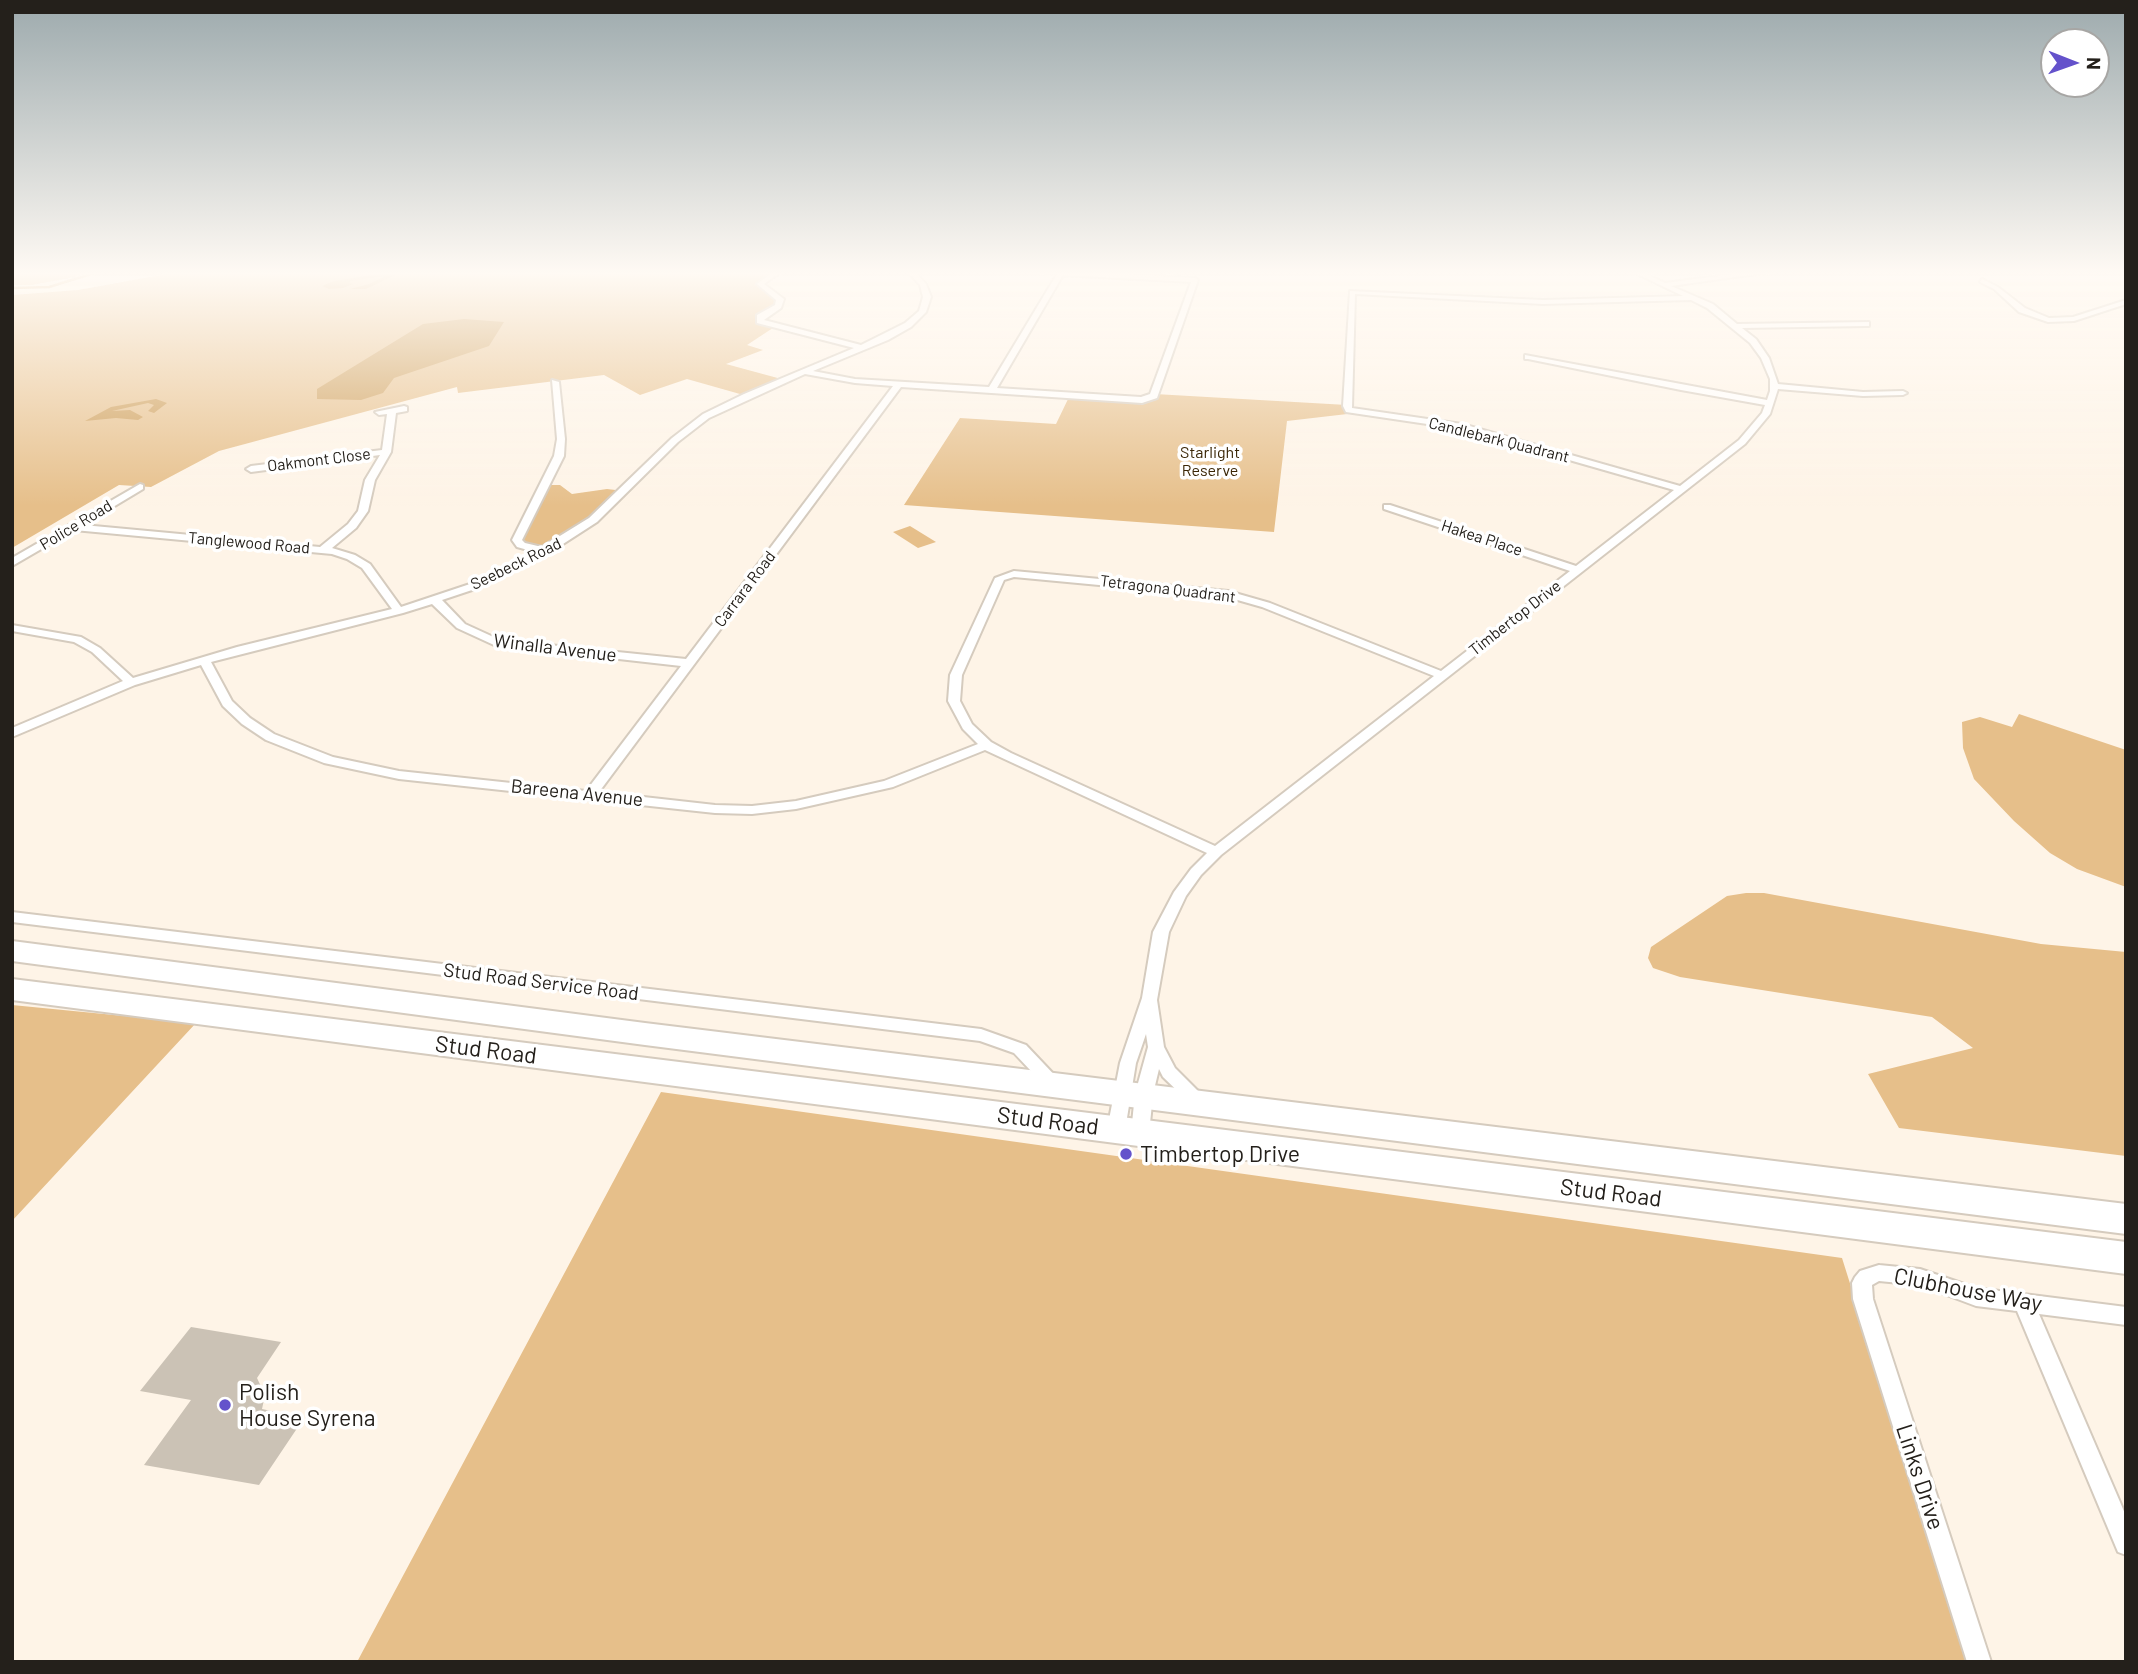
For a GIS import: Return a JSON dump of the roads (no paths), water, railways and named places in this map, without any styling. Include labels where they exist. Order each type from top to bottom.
[{"type":"highway","name":"Stud Road","points":[[12,951],[645,1034],[2126,1219]]},
{"type":"highway","name":"Stud Road","points":[[12,989],[2126,1258]]},
{"type":"highway","points":[[627,1069],[645,1034]]},
{"type":"street","name":"Seebeck Road","points":[[12,733],[131,682],[204,659],[400,611],[474,586],[545,551],[602,512],[695,424],[728,405],[859,349]]},
{"type":"street","points":[[992,390],[1016,349]]},
{"type":"street","points":[[804,372],[848,380],[898,384],[1149,399],[1156,394],[1171,349]]},
{"type":"street","name":"Candlebark Quadrant","points":[[1348,349],[1347,405],[1351,411],[1462,427],[1681,489]]},
{"type":"street","points":[[1758,349],[1765,358],[1774,386],[1863,394],[1903,393]]},
{"type":"street","points":[[1528,357],[1693,391],[1771,403]]},
{"type":"street","points":[[545,551],[521,545],[517,540],[559,456],[561,439],[555,382]]},
{"type":"street","name":"Carrara Road","points":[[591,794],[898,384]]},
{"type":"street","name":"Timbertop Drive","points":[[1128,1132],[1133,1093],[1128,1063],[1150,998],[1158,945],[1167,919],[1187,883],[1216,852],[1748,437],[1762,421],[1771,403],[1774,386]]},
{"type":"street","points":[[379,412],[404,409]]},
{"type":"street","points":[[324,549],[346,532],[360,516],[370,480],[386,452],[393,410]]},
{"type":"street","name":"Oakmont Close","points":[[251,469],[386,452]]},
{"type":"street","name":"Police Road","points":[[12,563],[140,487]]},
{"type":"street","name":"Hakea Place","points":[[1387,507],[1577,570]]},
{"type":"street","name":"Tanglewood Road","points":[[72,527],[324,549],[351,557],[366,566],[400,611]]},
{"type":"street","name":"Tetragona Quadrant","points":[[993,568],[1006,575],[1228,594],[1266,606],[1442,675]]},
{"type":"street","points":[[1006,575],[997,582],[956,675],[953,689],[958,714],[967,726],[986,745],[1216,852]]},
{"type":"street","name":"Winalla Avenue","points":[[435,600],[461,626],[498,643],[690,663]]},
{"type":"street","points":[[12,628],[77,639],[96,650],[131,682]]},
{"type":"street","name":"Bareena Avenue","points":[[204,659],[222,696],[235,711],[270,737],[318,757],[399,775],[724,810],[770,809],[888,784],[986,745]]},
{"type":"street","name":"Stud Road Service Road","points":[[12,917],[981,1035],[1020,1049],[1053,1083]]},
{"type":"street","name":"Timbertop Drive","points":[[1133,1093],[1156,1047],[1150,998]]},
{"type":"street","points":[[1156,1047],[1169,1072],[1200,1102]]},
{"type":"street","name":"Clubhouse Way","points":[[1862,1291],[1862,1283],[1867,1277],[1888,1274],[1932,1280],[1976,1297],[2126,1315]]},
{"type":"street","name":"Links Drive","points":[[1862,1291],[1979,1662]]},
{"type":"street","points":[[2024,1303],[2126,1544]]},
{"type":"place","name":"Timbertop Drive","points":[[1126,1154]]},
{"type":"place","name":"Polish House Syrena","points":[[225,1405]]},
{"type":"park label","name":"Starlight Reserve","points":[[1210,462]]}]
